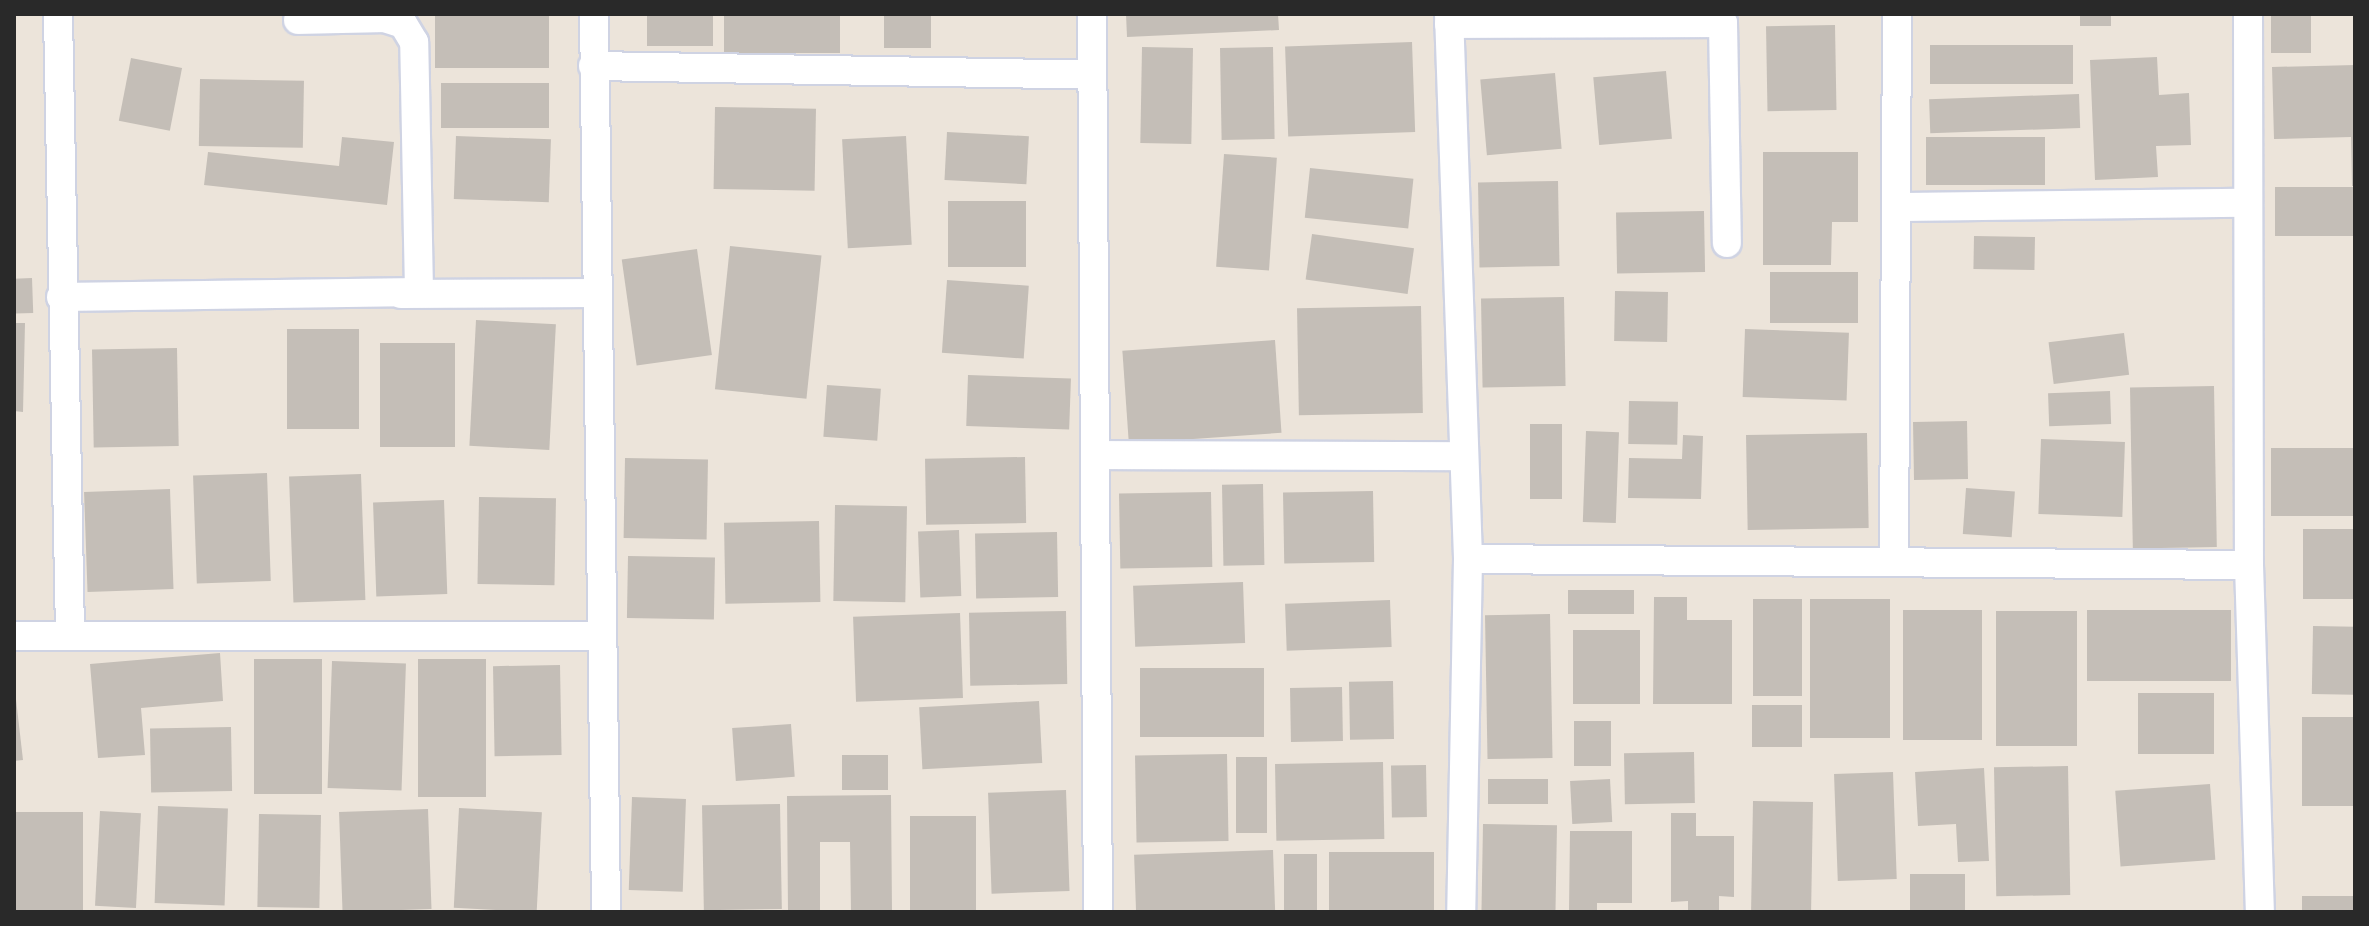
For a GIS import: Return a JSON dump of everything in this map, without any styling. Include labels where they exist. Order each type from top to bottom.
[{"type":"street","points":[[58,14],[61,297],[70,636]]},
{"type":"street","points":[[594,14],[606,912]]},
{"type":"street","points":[[1092,14],[1098,912]]},
{"type":"street","points":[[1894,561],[1897,14]]},
{"type":"street","points":[[2248,14],[2249,565],[2260,912]]},
{"type":"street","points":[[298,20],[385,18],[403,24],[414,42],[419,292],[382,294]]},
{"type":"street","points":[[1461,912],[1468,559],[1461,456],[1449,19],[1723,23],[1727,243]]},
{"type":"street","points":[[593,66],[1092,75]]},
{"type":"street","points":[[1897,207],[2247,203]]},
{"type":"street","points":[[61,297],[596,293]]},
{"type":"street","points":[[1096,455],[1461,456]]},
{"type":"street","points":[[1468,559],[2249,565]]},
{"type":"street","points":[[14,636],[601,636]]},
{"type":"building","points":[[435,14],[549,14],[549,68],[435,68]]},
{"type":"building","points":[[647,14],[713,14],[713,46],[647,46]]},
{"type":"building","points":[[724,14],[840,14],[840,53],[724,53]]},
{"type":"building","points":[[884,14],[931,14],[931,48],[884,48]]},
{"type":"building","points":[[1126,14],[1278,14],[1279,30],[1127,37]]},
{"type":"building","points":[[2080,14],[2111,14],[2111,26],[2080,26]]},
{"type":"building","points":[[2271,14],[2311,14],[2311,53],[2271,53]]},
{"type":"building","points":[[1835,25],[1836,110],[1767,111],[1766,26]]},
{"type":"building","points":[[1412,42],[1415,132],[1288,136],[1285,46]]},
{"type":"building","points":[[1930,45],[2073,45],[2073,84],[1930,84]]},
{"type":"building","points":[[1142,47],[1193,48],[1191,144],[1140,143]]},
{"type":"building","points":[[1273,47],[1275,139],[1222,140],[1220,48]]},
{"type":"building","points":[[2157,57],[2159,95],[2189,93],[2191,145],[2156,146],[2158,177],[2095,180],[2090,60]]},
{"type":"building","points":[[131,58],[182,68],[170,131],[119,121]]},
{"type":"building","points":[[2355,65],[2355,186],[2352,186],[2351,137],[2274,139],[2272,67]]},
{"type":"building","points":[[1666,71],[1672,139],[1599,145],[1593,77]]},
{"type":"building","points":[[1555,73],[1562,149],[1487,155],[1480,80]]},
{"type":"building","points":[[200,79],[304,81],[303,148],[199,146]]},
{"type":"building","points":[[441,83],[549,83],[549,128],[441,128]]},
{"type":"building","points":[[2079,94],[2080,128],[1930,133],[1929,99]]},
{"type":"building","points":[[715,107],[816,109],[815,191],[714,189]]},
{"type":"building","points":[[947,132],[1029,136],[1026,184],[944,180]]},
{"type":"building","points":[[456,136],[551,139],[549,202],[454,199]]},
{"type":"building","points":[[906,136],[912,245],[848,248],[842,139]]},
{"type":"building","points":[[342,137],[394,142],[387,205],[204,185],[208,152],[339,166]]},
{"type":"building","points":[[1926,137],[2045,137],[2045,185],[1926,185]]},
{"type":"building","points":[[1763,152],[1858,152],[1858,222],[1832,222],[1831,265],[1763,265]]},
{"type":"building","points":[[1224,154],[1277,158],[1269,270],[1216,267]]},
{"type":"building","points":[[1310,168],[1413,179],[1408,229],[1305,218]]},
{"type":"building","points":[[1558,181],[1559,266],[1479,267],[1478,182]]},
{"type":"building","points":[[2275,187],[2355,187],[2355,236],[2275,236]]},
{"type":"building","points":[[948,201],[1026,201],[1026,267],[948,267]]},
{"type":"building","points":[[1704,211],[1705,272],[1617,274],[1616,213]]},
{"type":"building","points":[[1312,234],[1414,248],[1408,294],[1306,280]]},
{"type":"building","points":[[1974,236],[2035,237],[2034,270],[1973,269]]},
{"type":"building","points":[[730,246],[821,256],[806,399],[715,389]]},
{"type":"building","points":[[697,249],[712,355],[637,366],[622,260]]},
{"type":"building","points":[[1770,272],[1858,272],[1858,323],[1770,323]]},
{"type":"building","points":[[32,278],[33,313],[15,314],[14,279]]},
{"type":"building","points":[[947,280],[1029,286],[1024,359],[942,353]]},
{"type":"building","points":[[1615,291],[1668,292],[1667,342],[1614,341]]},
{"type":"building","points":[[1564,297],[1566,386],[1483,387],[1481,298]]},
{"type":"building","points":[[1421,306],[1423,413],[1299,415],[1297,308]]},
{"type":"building","points":[[476,320],[556,324],[549,450],[469,446]]},
{"type":"building","points":[[14,323],[25,323],[23,412],[14,411]]},
{"type":"building","points":[[287,329],[359,329],[359,429],[287,429]]},
{"type":"building","points":[[1745,329],[1849,333],[1847,401],[1743,397]]},
{"type":"building","points":[[2124,333],[2129,375],[2054,384],[2049,342]]},
{"type":"building","points":[[1275,340],[1281,433],[1129,443],[1122,351]]},
{"type":"building","points":[[380,343],[455,343],[455,447],[380,447]]},
{"type":"building","points":[[177,348],[179,446],[94,447],[92,349]]},
{"type":"building","points":[[968,375],[1071,379],[1069,430],[966,426]]},
{"type":"building","points":[[827,385],[881,389],[877,441],[823,437]]},
{"type":"building","points":[[2214,386],[2217,547],[2133,548],[2130,387]]},
{"type":"building","points":[[2110,391],[2111,424],[2049,426],[2048,393]]},
{"type":"building","points":[[1629,401],[1678,402],[1677,445],[1628,444]]},
{"type":"building","points":[[1967,421],[1968,479],[1914,480],[1913,422]]},
{"type":"building","points":[[1530,424],[1562,424],[1562,499],[1530,499]]},
{"type":"building","points":[[1586,431],[1619,432],[1616,523],[1583,522]]},
{"type":"building","points":[[1867,433],[1869,528],[1748,530],[1746,435]]},
{"type":"building","points":[[1683,435],[1703,436],[1701,499],[1628,498],[1629,458],[1682,459]]},
{"type":"building","points":[[2041,439],[2125,442],[2122,517],[2038,514]]},
{"type":"building","points":[[2271,448],[2355,448],[2355,516],[2271,516]]},
{"type":"building","points":[[1025,457],[1026,523],[926,525],[925,459]]},
{"type":"building","points":[[625,458],[708,459],[707,539],[624,538]]},
{"type":"building","points":[[267,473],[271,581],[197,584],[193,476]]},
{"type":"building","points":[[361,474],[365,600],[293,602],[289,477]]},
{"type":"building","points":[[1263,484],[1264,565],[1223,566],[1222,485]]},
{"type":"building","points":[[1966,488],[2015,491],[2012,537],[1963,534]]},
{"type":"building","points":[[170,489],[173,589],[88,592],[84,492]]},
{"type":"building","points":[[1373,491],[1374,562],[1284,564],[1283,493]]},
{"type":"building","points":[[1211,492],[1212,567],[1120,569],[1119,494]]},
{"type":"building","points":[[479,497],[556,498],[554,585],[477,584]]},
{"type":"building","points":[[444,500],[447,594],[376,596],[373,502]]},
{"type":"building","points":[[835,505],[907,506],[905,602],[833,601]]},
{"type":"building","points":[[819,521],[820,602],[725,604],[724,523]]},
{"type":"building","points":[[2303,529],[2355,529],[2355,599],[2303,599]]},
{"type":"building","points":[[959,530],[961,596],[920,597],[918,531]]},
{"type":"building","points":[[1057,532],[1058,597],[976,598],[975,533]]},
{"type":"building","points":[[628,556],[715,558],[714,620],[627,618]]},
{"type":"building","points":[[1243,582],[1245,643],[1135,647],[1133,586]]},
{"type":"building","points":[[1568,590],[1634,590],[1634,614],[1568,614]]},
{"type":"building","points":[[1654,597],[1687,597],[1687,620],[1732,620],[1732,704],[1653,704]]},
{"type":"building","points":[[1753,599],[1802,599],[1802,696],[1753,696]]},
{"type":"building","points":[[1810,599],[1890,599],[1890,738],[1810,738]]},
{"type":"building","points":[[1390,600],[1392,647],[1287,651],[1285,604]]},
{"type":"building","points":[[1903,610],[1982,610],[1982,740],[1903,740]]},
{"type":"building","points":[[2087,610],[2231,610],[2231,681],[2087,681]]},
{"type":"building","points":[[1066,611],[1067,684],[970,686],[969,613]]},
{"type":"building","points":[[1996,611],[2077,611],[2077,746],[1996,746]]},
{"type":"building","points":[[960,613],[963,698],[856,702],[853,617]]},
{"type":"building","points":[[1550,614],[1553,758],[1488,759],[1485,615]]},
{"type":"building","points":[[2313,626],[2355,627],[2354,695],[2312,694]]},
{"type":"building","points":[[1573,630],[1640,630],[1640,704],[1573,704]]},
{"type":"building","points":[[220,653],[223,701],[141,708],[145,755],[98,758],[90,664]]},
{"type":"building","points":[[254,659],[322,659],[322,794],[254,794]]},
{"type":"building","points":[[418,659],[486,659],[486,797],[418,797]]},
{"type":"building","points":[[332,661],[406,664],[402,791],[328,788]]},
{"type":"building","points":[[560,665],[562,755],[495,756],[493,666]]},
{"type":"building","points":[[1140,668],[1264,668],[1264,737],[1140,737]]},
{"type":"building","points":[[1393,681],[1394,739],[1350,740],[1349,682]]},
{"type":"building","points":[[14,682],[23,760],[14,761]]},
{"type":"building","points":[[1342,687],[1343,741],[1291,742],[1290,688]]},
{"type":"building","points":[[2138,693],[2214,693],[2214,754],[2138,754]]},
{"type":"building","points":[[1039,701],[1042,763],[922,769],[919,707]]},
{"type":"building","points":[[1752,705],[1802,705],[1802,747],[1752,747]]},
{"type":"building","points":[[2302,717],[2355,717],[2355,806],[2302,806]]},
{"type":"building","points":[[1574,721],[1611,721],[1611,766],[1574,766]]},
{"type":"building","points":[[791,724],[795,777],[736,781],[732,728]]},
{"type":"building","points":[[231,727],[232,791],[151,792],[150,728]]},
{"type":"building","points":[[1694,752],[1695,803],[1625,804],[1624,753]]},
{"type":"building","points":[[1227,754],[1229,841],[1137,843],[1135,756]]},
{"type":"building","points":[[842,755],[888,755],[888,790],[842,790]]},
{"type":"building","points":[[1236,757],[1267,757],[1267,833],[1236,833]]},
{"type":"building","points":[[1383,762],[1384,839],[1276,841],[1275,764]]},
{"type":"building","points":[[1426,765],[1427,817],[1392,818],[1391,766]]},
{"type":"building","points":[[2068,766],[2070,895],[1996,896],[1994,767]]},
{"type":"building","points":[[1984,768],[1989,861],[1958,862],[1956,824],[1918,826],[1915,772]]},
{"type":"building","points":[[1893,772],[1897,879],[1838,881],[1834,774]]},
{"type":"building","points":[[1488,779],[1548,779],[1548,804],[1488,804]]},
{"type":"building","points":[[1610,779],[1612,822],[1572,824],[1570,781]]},
{"type":"building","points":[[2210,784],[2215,860],[2121,866],[2115,791]]},
{"type":"building","points":[[1066,790],[1070,891],[992,894],[988,793]]},
{"type":"building","points":[[891,795],[892,912],[851,912],[850,842],[820,842],[820,912],[788,912],[787,796]]},
{"type":"building","points":[[632,797],[686,799],[683,892],[629,890]]},
{"type":"building","points":[[1753,801],[1813,802],[1811,912],[1751,911]]},
{"type":"building","points":[[780,804],[782,909],[704,910],[702,805]]},
{"type":"building","points":[[158,806],[228,808],[225,905],[155,903]]},
{"type":"building","points":[[459,808],[542,812],[537,912],[454,908]]},
{"type":"building","points":[[428,809],[431,909],[343,912],[339,812]]},
{"type":"building","points":[[100,811],[141,813],[136,908],[95,906]]},
{"type":"building","points":[[14,812],[83,812],[83,912],[14,912]]},
{"type":"building","points":[[1671,813],[1696,813],[1696,836],[1734,836],[1734,897],[1719,896],[1719,912],[1688,912],[1688,901],[1671,902]]},
{"type":"building","points":[[259,814],[321,815],[319,908],[257,907]]},
{"type":"building","points":[[910,816],[976,816],[976,911],[910,911]]},
{"type":"building","points":[[1483,824],[1557,825],[1555,912],[1481,912]]},
{"type":"building","points":[[1570,831],[1632,831],[1632,903],[1597,903],[1597,912],[1569,912]]},
{"type":"building","points":[[1273,850],[1275,912],[1136,912],[1134,855]]},
{"type":"building","points":[[1329,852],[1434,852],[1434,912],[1329,912]]},
{"type":"building","points":[[1284,854],[1317,854],[1317,912],[1284,912]]},
{"type":"building","points":[[1910,874],[1965,874],[1965,912],[1910,912]]},
{"type":"building","points":[[2302,896],[2355,896],[2355,912],[2302,912]]}]
